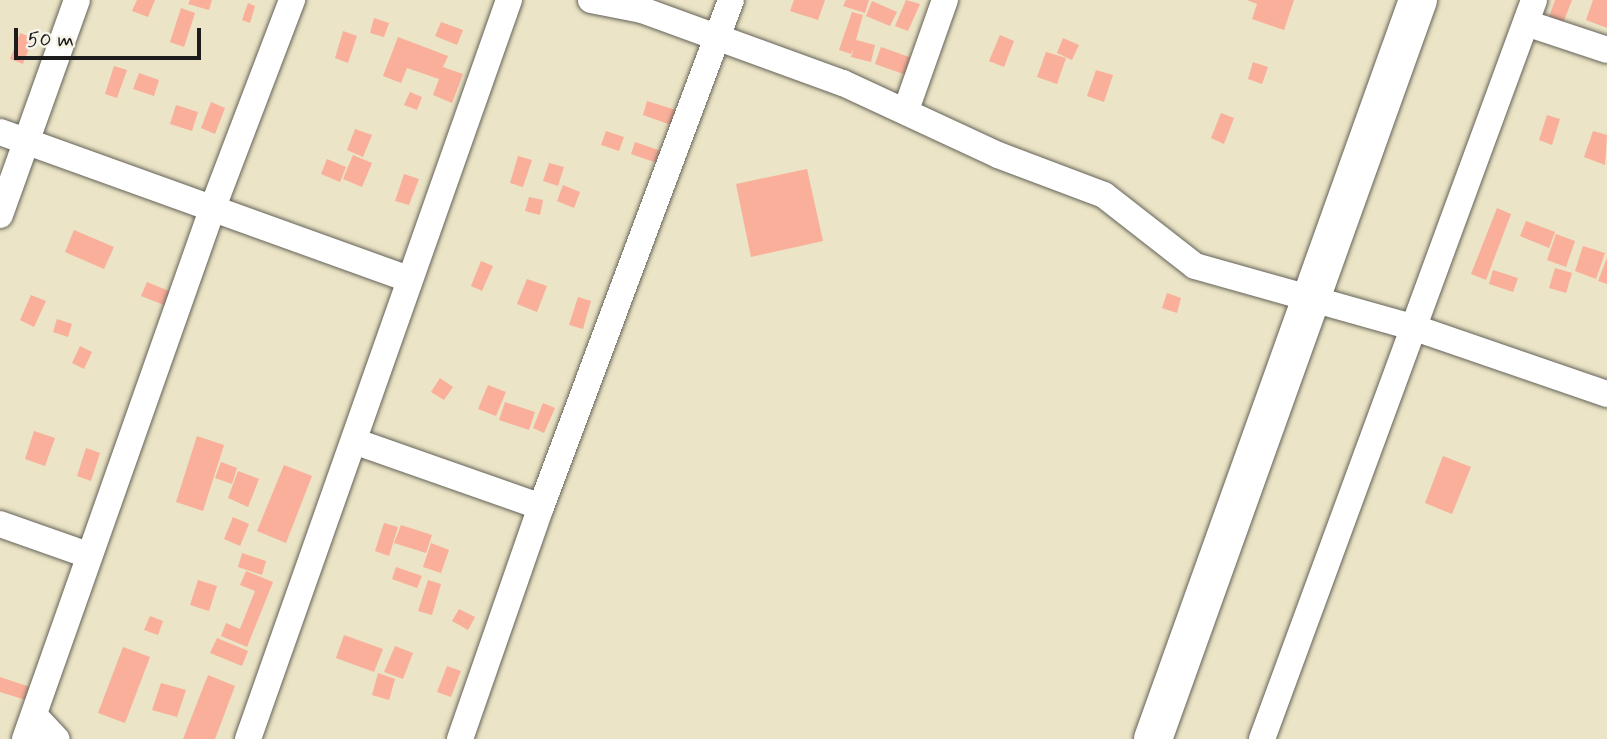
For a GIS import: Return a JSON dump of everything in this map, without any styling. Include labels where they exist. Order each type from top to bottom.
[{"type":"street","points":[[0,215],[77,0]]},
{"type":"street","points":[[56,739],[30,727],[88,555],[213,207],[292,0]]},
{"type":"street","points":[[248,739],[509,0]]},
{"type":"street","points":[[591,0],[642,10],[843,83],[998,155],[1104,195],[1195,266],[1415,328],[1607,394]]},
{"type":"street","points":[[460,739],[541,508],[731,0]]},
{"type":"street","points":[[906,110],[946,0]]},
{"type":"street","points":[[1153,739],[1418,0]]},
{"type":"street","points":[[1262,739],[1530,11],[1607,50]]},
{"type":"street","points":[[0,132],[410,279]]},
{"type":"street","points":[[354,441],[541,508]]},
{"type":"street","points":[[0,524],[88,555]]},
{"type":"building","points":[[137,0],[155,0],[148,17],[132,11]]},
{"type":"building","points":[[190,0],[212,0],[209,10],[188,4]]},
{"type":"building","points":[[794,0],[825,0],[818,20],[790,11]]},
{"type":"building","points":[[846,0],[869,0],[865,13],[843,6]]},
{"type":"building","points":[[906,0],[920,4],[908,31],[895,26]]},
{"type":"building","points":[[1247,0],[1294,0],[1284,30],[1252,19],[1257,4]]},
{"type":"building","points":[[1555,0],[1572,0],[1563,23],[1549,17]]},
{"type":"building","points":[[1593,0],[1607,0],[1607,28],[1586,20]]},
{"type":"building","points":[[872,1],[897,12],[890,26],[866,16]]},
{"type":"building","points":[[248,3],[255,6],[250,23],[242,20]]},
{"type":"building","points":[[181,8],[195,13],[184,47],[170,42]]},
{"type":"building","points":[[852,12],[863,15],[856,40],[875,45],[871,62],[851,57],[854,47],[851,54],[839,50]]},
{"type":"building","points":[[374,18],[389,23],[384,37],[370,33]]},
{"type":"building","points":[[441,22],[463,30],[457,45],[435,36]]},
{"type":"building","points":[[343,31],[357,36],[348,63],[335,58]]},
{"type":"building","points":[[20,33],[33,38],[23,64],[10,59]]},
{"type":"building","points":[[1000,35],[1014,41],[1004,67],[989,61]]},
{"type":"building","points":[[398,37],[448,56],[443,67],[463,74],[452,103],[433,95],[439,79],[407,68],[401,83],[383,76]]},
{"type":"building","points":[[1063,38],[1079,45],[1072,60],[1057,53]]},
{"type":"building","points":[[881,47],[915,59],[909,76],[875,64]]},
{"type":"building","points":[[1046,52],[1066,58],[1057,84],[1037,77]]},
{"type":"building","points":[[1253,62],[1268,67],[1262,84],[1248,79]]},
{"type":"building","points":[[114,66],[127,70],[117,98],[105,94]]},
{"type":"building","points":[[1096,70],[1113,75],[1104,102],[1087,96]]},
{"type":"building","points":[[139,73],[159,80],[154,96],[133,89]]},
{"type":"building","points":[[410,92],[422,97],[417,110],[404,105]]},
{"type":"building","points":[[647,101],[676,110],[671,125],[643,115]]},
{"type":"building","points":[[211,102],[225,108],[215,134],[201,128]]},
{"type":"building","points":[[176,105],[198,112],[192,131],[170,124]]},
{"type":"building","points":[[1221,113],[1234,118],[1224,144],[1211,138]]},
{"type":"building","points":[[1547,115],[1560,119],[1552,145],[1539,140]]},
{"type":"building","points":[[355,129],[372,135],[363,157],[347,150]]},
{"type":"building","points":[[606,131],[624,137],[619,151],[601,145]]},
{"type":"building","points":[[1593,131],[1607,135],[1605,165],[1584,157]]},
{"type":"building","points":[[635,142],[661,151],[657,163],[631,154]]},
{"type":"building","points":[[353,155],[372,163],[362,187],[343,179]]},
{"type":"building","points":[[518,156],[532,160],[523,187],[510,183]]},
{"type":"building","points":[[327,159],[346,167],[340,182],[321,174]]},
{"type":"building","points":[[549,163],[564,167],[558,186],[543,181]]},
{"type":"building","points":[[807,169],[823,241],[751,257],[736,184]]},
{"type":"building","points":[[404,174],[419,179],[409,205],[395,201]]},
{"type":"building","points":[[563,185],[580,192],[574,208],[557,201]]},
{"type":"building","points":[[529,197],[543,200],[540,215],[525,211]]},
{"type":"building","points":[[1497,208],[1511,214],[1486,280],[1471,274]]},
{"type":"building","points":[[1526,221],[1555,232],[1549,248],[1520,236]]},
{"type":"building","points":[[74,230],[114,247],[104,269],[65,252]]},
{"type":"building","points":[[1556,234],[1575,241],[1566,267],[1547,260]]},
{"type":"building","points":[[1583,246],[1605,253],[1596,279],[1575,271]]},
{"type":"building","points":[[1607,258],[1607,284],[1598,281]]},
{"type":"building","points":[[481,261],[493,266],[482,291],[471,286]]},
{"type":"building","points":[[1555,268],[1572,273],[1566,293],[1549,288]]},
{"type":"building","points":[[1493,270],[1518,278],[1513,292],[1489,284]]},
{"type":"building","points":[[527,279],[547,286],[537,312],[517,304]]},
{"type":"building","points":[[147,282],[174,293],[169,307],[141,296]]},
{"type":"building","points":[[1167,293],[1181,298],[1177,313],[1162,308]]},
{"type":"building","points":[[31,295],[46,301],[34,327],[20,320]]},
{"type":"building","points":[[578,297],[591,301],[583,329],[569,325]]},
{"type":"building","points":[[57,319],[72,324],[68,337],[53,332]]},
{"type":"building","points":[[80,346],[92,352],[84,369],[72,363]]},
{"type":"building","points":[[440,378],[453,387],[444,400],[431,392]]},
{"type":"building","points":[[488,385],[506,392],[496,416],[478,409]]},
{"type":"building","points":[[505,402],[535,412],[529,430],[499,420]]},
{"type":"building","points":[[543,403],[555,408],[544,433],[533,428]]},
{"type":"building","points":[[34,431],[55,438],[45,466],[25,459]]},
{"type":"building","points":[[197,436],[224,445],[203,511],[176,502]]},
{"type":"building","points":[[86,448],[100,453],[91,481],[77,476]]},
{"type":"building","points":[[1443,456],[1471,467],[1452,514],[1425,503]]},
{"type":"building","points":[[221,462],[237,468],[232,484],[215,478]]},
{"type":"building","points":[[284,465],[312,476],[286,543],[257,531]]},
{"type":"building","points":[[238,471],[259,479],[248,507],[228,498]]},
{"type":"building","points":[[233,517],[249,524],[240,546],[224,539]]},
{"type":"building","points":[[384,523],[398,527],[389,556],[375,551]]},
{"type":"building","points":[[401,525],[432,535],[426,553],[394,543]]},
{"type":"building","points":[[431,543],[449,550],[441,573],[423,567]]},
{"type":"building","points":[[242,553],[266,561],[262,575],[238,567]]},
{"type":"building","points":[[396,567],[422,576],[417,588],[392,579]]},
{"type":"building","points":[[246,571],[273,582],[247,647],[221,636],[226,623],[240,629],[255,591],[240,585]]},
{"type":"building","points":[[198,580],[217,586],[209,611],[190,605]]},
{"type":"building","points":[[428,580],[441,584],[432,615],[418,611]]},
{"type":"building","points":[[459,609],[475,617],[468,630],[452,621]]},
{"type":"building","points":[[150,616],[163,621],[158,635],[144,630]]},
{"type":"building","points":[[344,635],[383,649],[374,672],[336,658]]},
{"type":"building","points":[[217,638],[248,651],[242,666],[210,653]]},
{"type":"building","points":[[395,646],[413,653],[403,679],[384,672]]},
{"type":"building","points":[[123,647],[150,657],[125,723],[98,713]]},
{"type":"building","points":[[447,666],[461,671],[451,697],[437,692]]},
{"type":"building","points":[[378,673],[395,679],[389,700],[372,695]]},
{"type":"building","points":[[208,675],[235,686],[215,739],[183,739]]},
{"type":"building","points":[[0,677],[30,687],[26,700],[0,692]]},
{"type":"building","points":[[161,683],[186,690],[177,717],[152,710]]}]
